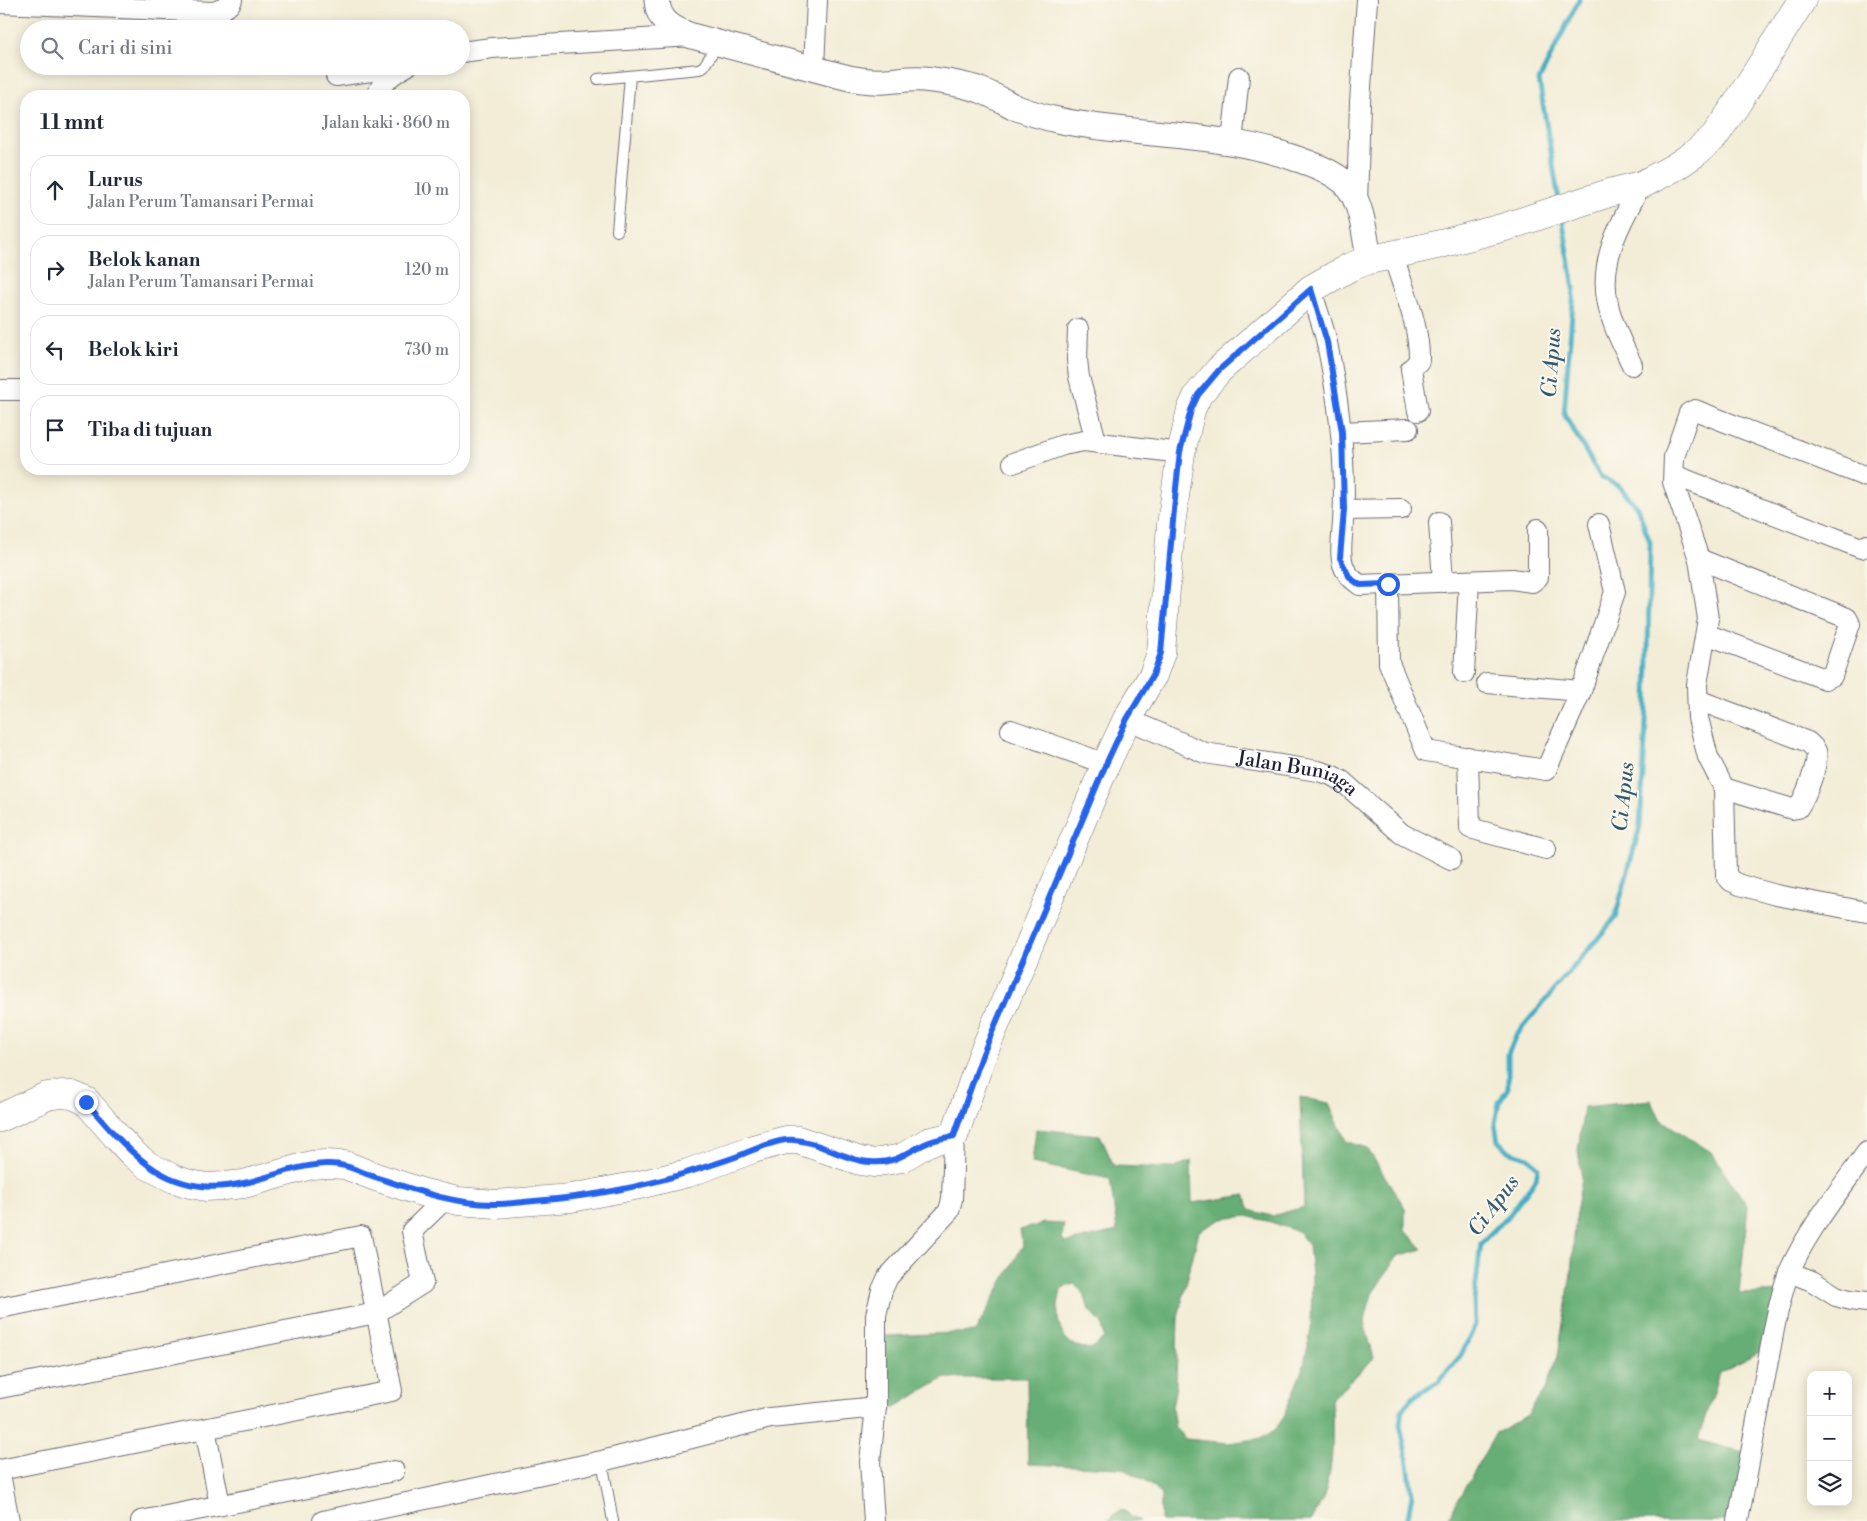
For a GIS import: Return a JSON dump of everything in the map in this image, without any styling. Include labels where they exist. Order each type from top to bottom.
[{"type":"main road","points":[[0,1118],[47,1096],[72,1095],[86,1102],[132,1153],[147,1165],[174,1179],[190,1184],[206,1187],[244,1184],[311,1165],[345,1165],[373,1176],[446,1198],[458,1201],[496,1204],[571,1198],[639,1185],[688,1173],[754,1149],[786,1140],[804,1142],[860,1161],[873,1162],[902,1158],[928,1142],[954,1136],[982,1056],[1106,764],[1127,719],[1153,675],[1161,653],[1171,525],[1180,452],[1191,410],[1198,395],[1232,357],[1311,289],[1336,273],[1381,258],[1504,227],[1642,184],[1675,167],[1714,137],[1802,0]]},
{"type":"street","points":[[0,4],[213,12],[223,9],[232,0]]},
{"type":"street","points":[[658,0],[661,15],[674,30],[718,44],[860,80],[923,79],[977,89],[1028,112],[1076,123],[1232,142],[1289,156],[1333,174],[1345,183],[1357,204],[1381,258],[1413,318],[1419,361],[1410,369],[1418,411]]},
{"type":"street","points":[[814,68],[817,0]]},
{"type":"street","points":[[1357,204],[1360,102],[1367,0]]},
{"type":"street","points":[[470,51],[692,36]]},
{"type":"street","points":[[336,76],[343,75]]},
{"type":"street","points":[[379,90],[381,85],[394,75]]},
{"type":"street","points":[[1232,142],[1239,78]]},
{"type":"street","points":[[1632,365],[1614,325],[1608,304],[1605,281],[1607,262],[1618,230],[1642,184]]},
{"type":"street","points":[[1311,289],[1327,342],[1342,432],[1344,510],[1340,558],[1350,578],[1360,585],[1512,579],[1532,582],[1538,577],[1539,569],[1538,529]]},
{"type":"street","points":[[1078,329],[1077,360],[1079,377],[1096,441]]},
{"type":"street","points":[[0,390],[20,390]]},
{"type":"street","points":[[1867,477],[1694,410],[1689,413],[1674,457],[1674,482],[1699,559],[1708,619],[1698,684],[1698,718],[1708,757],[1724,788],[1726,875],[1731,881],[1776,895],[1867,912]]},
{"type":"street","points":[[1342,432],[1408,428]]},
{"type":"street","points":[[1013,463],[1075,442],[1096,441],[1180,452]]},
{"type":"street","points":[[1674,475],[1861,548],[1867,545]]},
{"type":"street","points":[[1344,510],[1401,509]]},
{"type":"street","points":[[1439,522],[1443,582]]},
{"type":"street","points":[[1388,584],[1389,663],[1426,751],[1546,770],[1581,691],[1615,592],[1599,524]]},
{"type":"street","points":[[1699,559],[1847,618],[1850,624],[1832,676],[1824,679],[1706,634]]},
{"type":"street","points":[[1464,673],[1469,581]]},
{"type":"street","points":[[1487,683],[1581,691]]},
{"type":"street","points":[[1698,700],[1808,742],[1816,750],[1817,758],[1804,800],[1798,808],[1792,809],[1724,788]]},
{"type":"street","name":"Jalan Buniaga","points":[[1127,719],[1205,753],[1318,771],[1331,775],[1351,789],[1402,834],[1451,859]]},
{"type":"street","points":[[1011,730],[1106,764]]},
{"type":"street","points":[[1468,757],[1470,828],[1546,849]]},
{"type":"street","points":[[874,1521],[870,1462],[876,1407],[876,1315],[882,1290],[888,1276],[949,1210],[952,1199],[954,1136]]},
{"type":"street","points":[[1738,1521],[1774,1329],[1789,1272],[1807,1238],[1867,1152]]},
{"type":"street","points":[[0,1388],[376,1313],[423,1283],[412,1231],[446,1198]]},
{"type":"street","points":[[0,1308],[361,1236],[392,1391],[0,1470]]},
{"type":"street","points":[[1789,1272],[1812,1281],[1836,1296],[1867,1302]]},
{"type":"street","points":[[323,1521],[602,1461],[770,1418],[876,1407]]},
{"type":"street","points":[[204,1429],[220,1505]]},
{"type":"street","points":[[141,1521],[394,1470]]},
{"type":"street","points":[[0,1474],[9,1521]]},
{"type":"lane","points":[[598,79],[698,69],[704,66],[718,44]]},
{"type":"lane","points":[[617,231],[630,76]]},
{"type":"lane","points":[[602,1461],[613,1521]]},
{"type":"green space","points":[[1300,1097],[1329,1103],[1346,1141],[1367,1148],[1405,1208],[1405,1230],[1423,1249],[1397,1256],[1372,1294],[1364,1322],[1374,1358],[1332,1399],[1332,1447],[1329,1478],[1319,1507],[1310,1521],[1161,1521],[1161,1495],[1145,1480],[1121,1468],[1028,1464],[1027,1378],[945,1378],[878,1417],[886,1336],[975,1332],[1023,1245],[1020,1230],[1044,1223],[1064,1224],[1062,1237],[1064,1243],[1117,1231],[1110,1179],[1032,1163],[1036,1129],[1100,1135],[1114,1166],[1172,1168],[1191,1161],[1192,1203],[1246,1195],[1249,1210],[1272,1216],[1304,1207]],"holes":[[[1247,1216],[1299,1232],[1309,1247],[1312,1273],[1311,1329],[1304,1365],[1284,1416],[1276,1429],[1262,1438],[1229,1443],[1186,1439],[1175,1428],[1172,1407],[1176,1386],[1178,1318],[1199,1231],[1222,1219]],[[1074,1284],[1084,1294],[1089,1310],[1102,1324],[1104,1337],[1097,1345],[1090,1349],[1074,1345],[1067,1340],[1058,1319],[1062,1288]]]},
{"type":"green space","points":[[1651,1100],[1661,1120],[1711,1152],[1748,1207],[1739,1294],[1788,1292],[1780,1342],[1719,1373],[1698,1440],[1755,1455],[1740,1521],[1446,1521],[1497,1431],[1504,1430],[1527,1415],[1545,1390],[1558,1355],[1571,1273],[1576,1213],[1582,1178],[1578,1150],[1584,1107]]},
{"type":"green space","points":[[1121,1509],[1140,1521],[1108,1521]]},
{"type":"waterway","name":"Ci Apus","points":[[1559,201],[1539,80],[1579,0]]},
{"type":"waterway","name":"Ci Apus","points":[[1407,1521],[1412,1494],[1400,1424],[1402,1410],[1414,1396],[1439,1381],[1461,1355],[1475,1326],[1474,1300],[1481,1243],[1510,1214],[1536,1179],[1538,1168],[1529,1158],[1508,1151],[1498,1141],[1495,1123],[1499,1102],[1508,1088],[1508,1054],[1516,1035],[1615,918],[1640,826],[1647,705],[1650,542],[1637,507],[1619,486],[1600,476],[1564,414],[1574,288],[1562,217]]},
{"type":"route","points":[[86,1102],[132,1153],[147,1165],[174,1179],[206,1187],[244,1184],[311,1165],[345,1165],[421,1192],[458,1201],[496,1204],[571,1198],[639,1185],[688,1173],[754,1149],[786,1140],[798,1140],[860,1161],[889,1161],[902,1158],[928,1142],[954,1136],[982,1056],[1106,764],[1127,719],[1157,665],[1161,653],[1171,525],[1180,452],[1191,410],[1198,395],[1232,357],[1311,289],[1327,342],[1342,432],[1344,510],[1340,558],[1350,578],[1360,585],[1388,584]]}]
